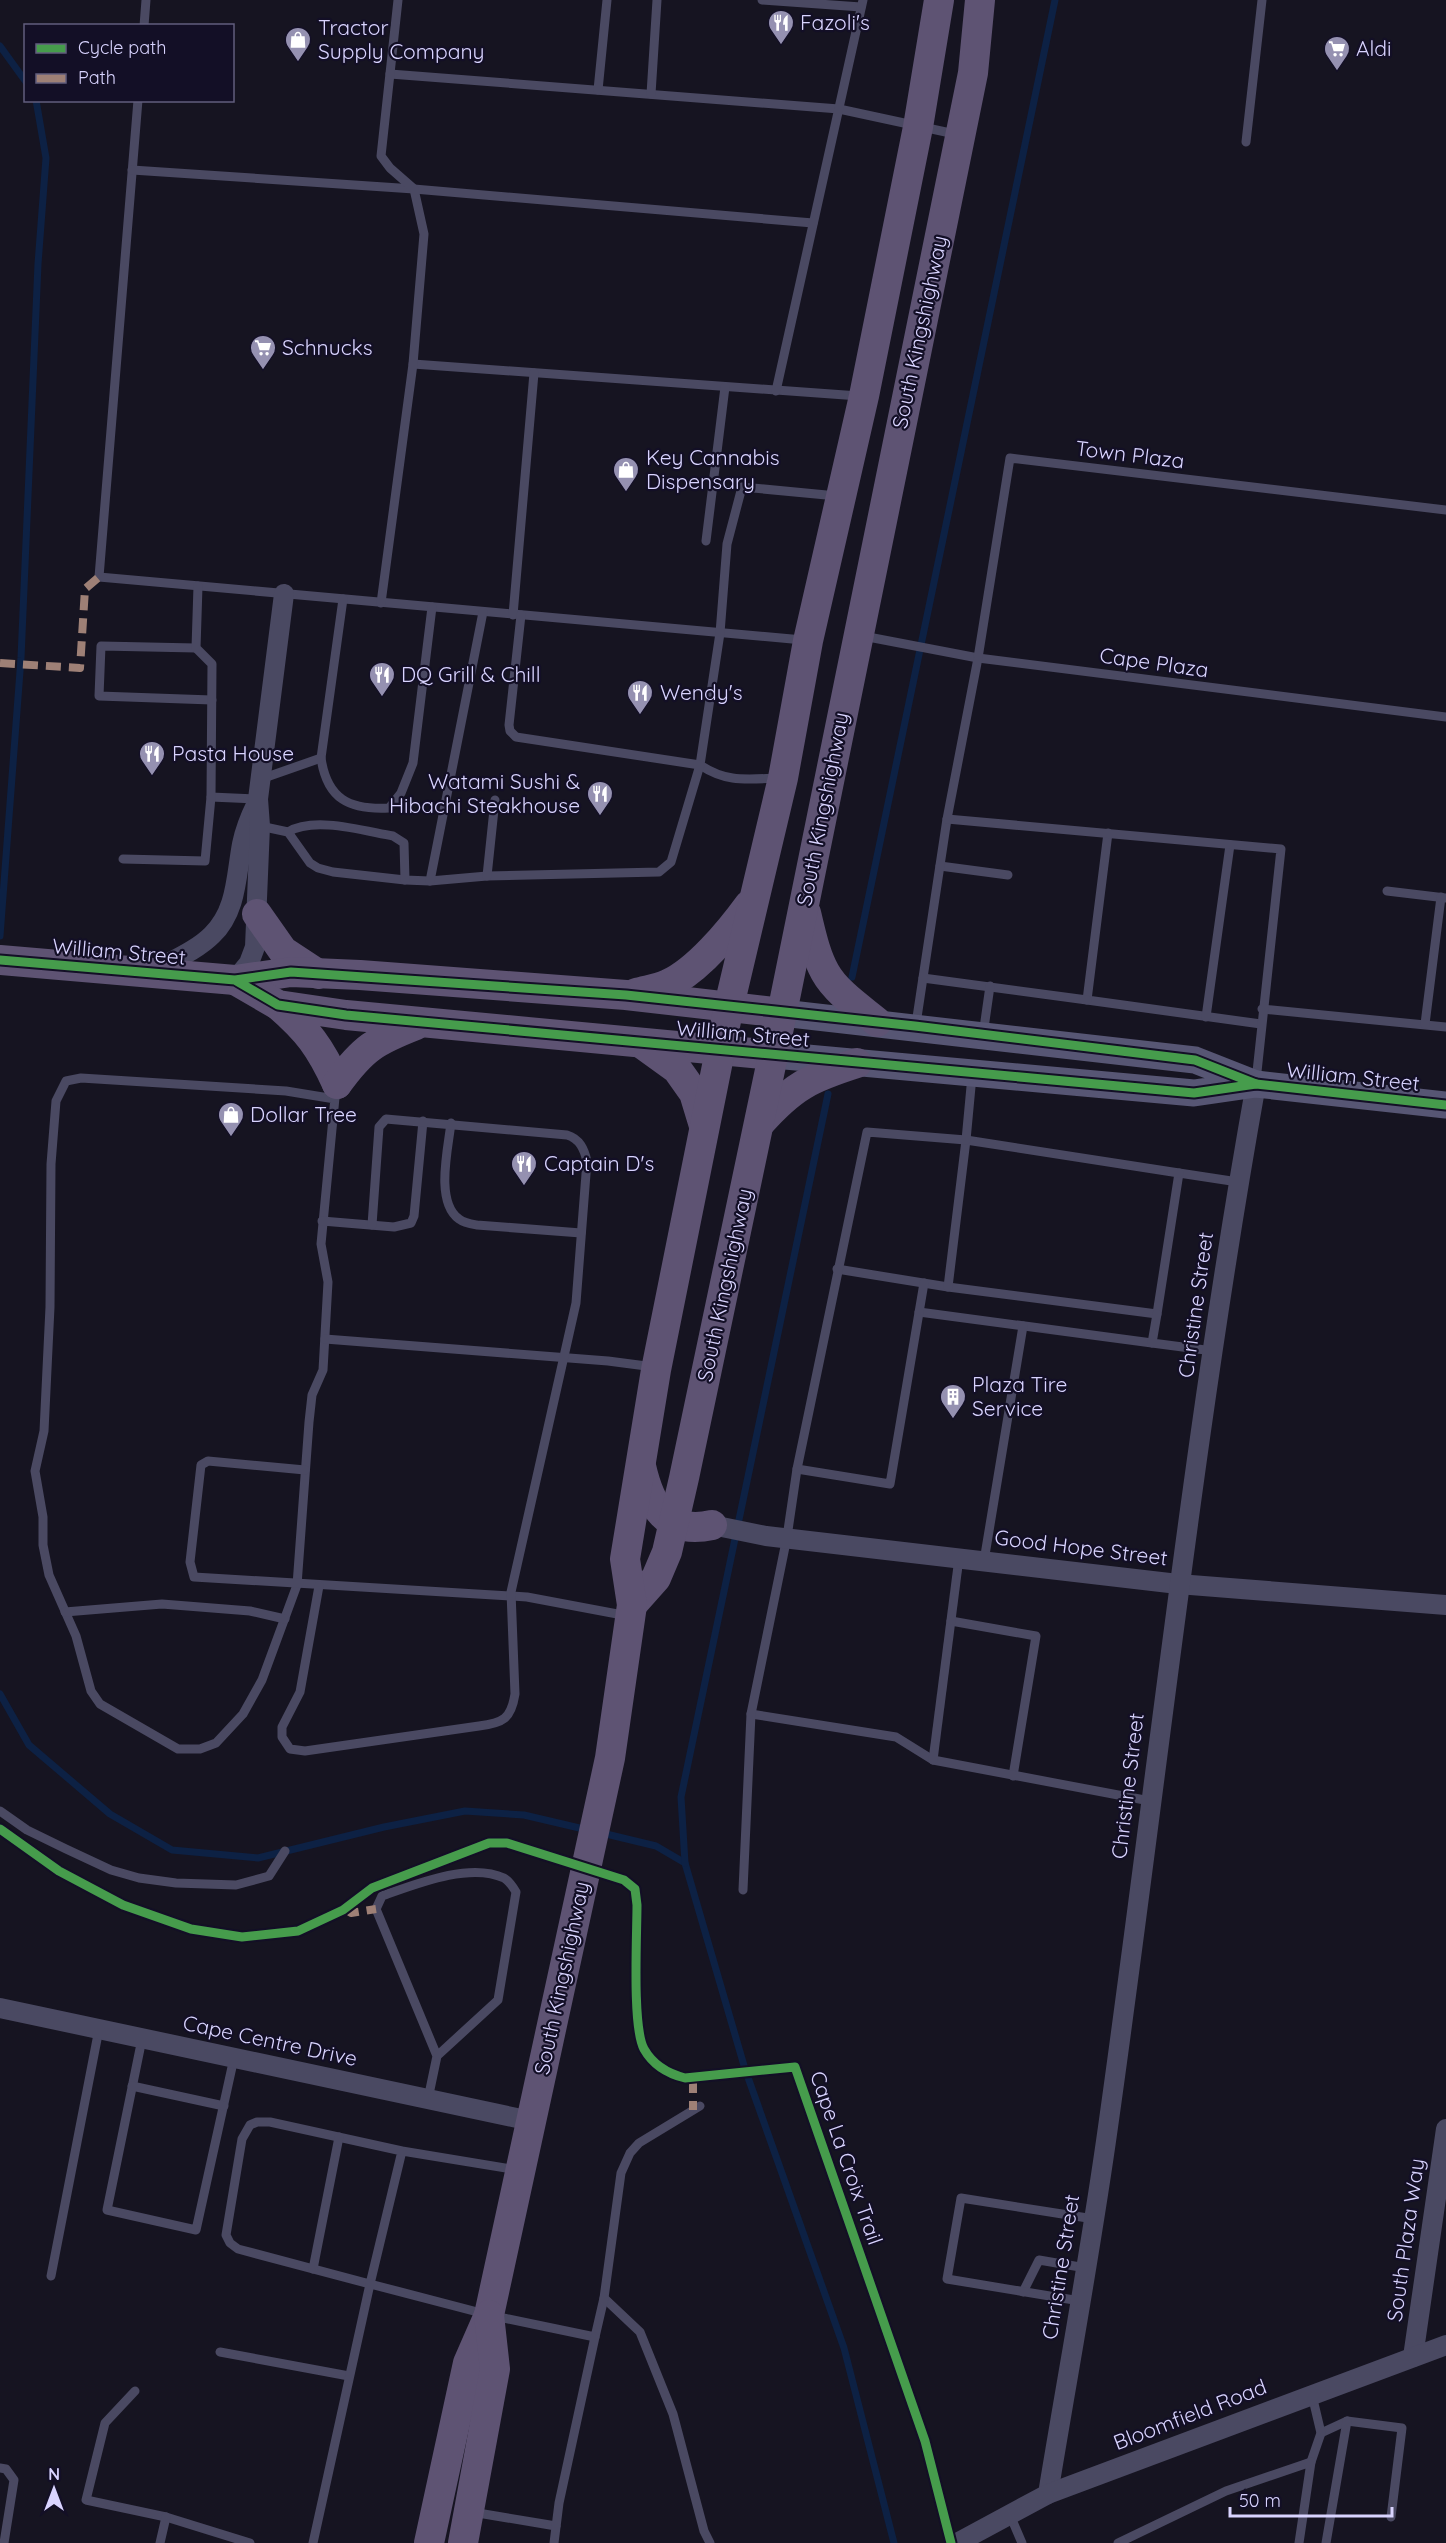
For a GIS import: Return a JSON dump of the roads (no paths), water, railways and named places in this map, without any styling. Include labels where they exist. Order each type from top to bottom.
[{"type":"main road","name":"South Kingshighway","points":[[429,2543],[468,2363],[489,2315],[610,1758],[631,1611],[625,1559],[656,1367],[729,1006],[783,778],[808,641],[839,497],[864,396],[918,127],[939,0]]},
{"type":"main road","name":"South Kingshighway","points":[[631,1611],[656,1578],[667,1552],[684,1478],[783,1013],[973,73],[980,0]]},
{"type":"main road","points":[[626,995],[668,984],[692,967],[726,935],[756,896]]},
{"type":"main road","points":[[804,906],[815,948],[826,974],[841,992],[877,1022]]},
{"type":"main road","points":[[257,914],[283,951],[318,974]]},
{"type":"main road","name":"William Street","points":[[0,960],[235,980],[291,972],[626,995],[915,1026],[1195,1060],[1256,1084]]},
{"type":"main road","name":"William Street","points":[[235,980],[278,1005],[421,1023],[1194,1093],[1256,1084],[1446,1105]]},
{"type":"main road","points":[[278,1005],[305,1029],[324,1056],[336,1091]]},
{"type":"main road","points":[[336,1091],[354,1061],[380,1039],[421,1023]]},
{"type":"main road","points":[[641,1043],[677,1069],[694,1093],[705,1130]]},
{"type":"main road","points":[[760,1123],[783,1097],[817,1076],[857,1063]]},
{"type":"main road","points":[[640,1463],[651,1500],[662,1515],[674,1524],[702,1527],[712,1525]]},
{"type":"main road","points":[[684,1478],[700,1513],[712,1525]]},
{"type":"main road","name":"South Kingshighway","points":[[463,2543],[495,2368],[489,2315]]},
{"type":"street","points":[[150,972],[211,936],[222,924],[236,890],[242,843],[258,799],[284,594]]},
{"type":"street","points":[[235,980],[249,963],[255,947],[261,826],[258,799]]},
{"type":"street","name":"Christine Street","points":[[1048,2494],[1108,2127],[1178,1584],[1238,1182],[1256,1084]]},
{"type":"street","name":"Good Hope Street","points":[[712,1525],[766,1536],[1178,1584],[1446,1605]]},
{"type":"street","name":"Cape Centre Drive","points":[[0,2008],[531,2121]]},
{"type":"street","name":"South Plaza Way","points":[[1413,2357],[1446,2129]]},
{"type":"street","name":"Bloomfield Road","points":[[957,2543],[1048,2494],[1446,2345]]},
{"type":"lane","points":[[144,24],[146,0]]},
{"type":"lane","points":[[381,603],[413,364],[424,234],[414,189],[390,168],[381,156],[398,0]]},
{"type":"lane","points":[[598,90],[607,0]]},
{"type":"lane","points":[[651,94],[657,0]]},
{"type":"lane","points":[[762,0],[862,4],[777,391]]},
{"type":"lane","points":[[1246,142],[1262,0]]},
{"type":"lane","points":[[390,74],[839,109],[960,135]]},
{"type":"lane","points":[[138,102],[99,577],[808,641]]},
{"type":"lane","points":[[132,170],[414,189],[813,223]]},
{"type":"lane","points":[[413,364],[864,396]]},
{"type":"lane","points":[[534,373],[510,731],[516,737],[700,765],[714,774],[731,779],[783,778]]},
{"type":"lane","points":[[706,542],[725,387]]},
{"type":"lane","name":"Town Plaza","points":[[978,658],[1010,458],[1446,510]]},
{"type":"lane","points":[[261,826],[288,832],[310,863],[333,872],[430,881],[487,876],[659,872],[671,862],[700,765],[720,633],[727,544],[742,487],[839,497]]},
{"type":"lane","points":[[196,648],[198,586]]},
{"type":"lane","points":[[343,599],[321,758],[324,777],[333,793],[355,805],[374,809],[389,808],[401,793],[413,762],[432,607]]},
{"type":"lane","points":[[430,881],[483,612]]},
{"type":"lane","name":"Cape Plaza","points":[[859,635],[978,658],[1446,717]]},
{"type":"lane","points":[[123,859],[205,861],[211,797],[212,700],[212,664],[196,648],[101,646],[99,696],[212,700]]},
{"type":"lane","points":[[915,1026],[947,819],[978,658]]},
{"type":"lane","points":[[261,779],[321,758]]},
{"type":"lane","points":[[211,797],[258,799]]},
{"type":"lane","points":[[487,876],[495,801]]},
{"type":"lane","points":[[947,819],[1281,849],[1262,1009],[1256,1084]]},
{"type":"lane","points":[[288,832],[297,826],[315,824],[393,836],[404,843],[405,880]]},
{"type":"lane","points":[[1087,1000],[1108,833]]},
{"type":"lane","points":[[1206,1017],[1230,844]]},
{"type":"lane","points":[[940,866],[1008,875]]},
{"type":"lane","points":[[1387,891],[1444,897],[1425,1024]]},
{"type":"lane","points":[[923,978],[1261,1024]]},
{"type":"lane","points":[[983,1035],[990,986]]},
{"type":"lane","points":[[1262,1009],[1446,1027]]},
{"type":"lane","points":[[948,1287],[972,1073]]},
{"type":"lane","points":[[81,1078],[286,1091],[336,1091],[322,1221],[321,1244],[328,1282],[323,1370],[312,1395],[297,1585],[262,1680],[243,1714],[216,1743],[200,1749],[178,1749],[100,1704],[91,1691],[76,1636],[49,1575],[43,1545],[43,1517],[35,1471],[44,1431],[50,1307],[51,1164],[56,1101],[66,1081],[81,1078]]},
{"type":"lane","points":[[319,1586],[300,1692],[282,1727],[282,1737],[290,1749],[489,1725],[506,1718],[515,1694],[511,1596],[576,1303],[587,1161],[585,1151],[574,1137],[450,1123],[386,1119],[381,1123],[372,1225]]},
{"type":"lane","points":[[322,1221],[403,1226],[411,1222],[414,1216],[423,1121]]},
{"type":"lane","points":[[450,1123],[444,1191],[447,1203],[454,1215],[461,1221],[477,1225],[581,1233]]},
{"type":"lane","points":[[743,1890],[751,1714],[787,1537],[796,1469],[867,1132],[966,1140],[1238,1182]]},
{"type":"lane","points":[[1152,1342],[1179,1173]]},
{"type":"lane","points":[[837,1269],[948,1287],[1156,1314]]},
{"type":"lane","points":[[796,1469],[890,1484],[924,1283]]},
{"type":"lane","points":[[919,1312],[1213,1351]]},
{"type":"lane","points":[[984,1561],[1023,1326]]},
{"type":"lane","points":[[325,1339],[656,1367]]},
{"type":"lane","points":[[305,1470],[208,1461],[201,1465],[190,1562],[194,1577],[297,1585],[511,1596],[631,1611]]},
{"type":"lane","points":[[933,1760],[959,1558]]},
{"type":"lane","points":[[65,1612],[162,1604],[250,1611],[285,1619]]},
{"type":"lane","points":[[951,1621],[1036,1636],[1013,1776]]},
{"type":"lane","points":[[751,1714],[896,1737],[933,1760],[1150,1802]]},
{"type":"lane","points":[[0,1811],[27,1830],[111,1870],[155,1882],[236,1885],[269,1876],[285,1851]]},
{"type":"lane","points":[[428,2099],[436,2056],[376,1909],[382,1896],[433,1878],[485,1872],[507,1879],[516,1892],[498,2000],[436,2056]]},
{"type":"lane","points":[[51,2276],[99,2029]]},
{"type":"lane","points":[[142,2039],[106,2210],[196,2230],[234,2058]]},
{"type":"lane","points":[[132,2086],[224,2106]]},
{"type":"lane","points":[[554,2543],[604,2298],[621,2173],[630,2153],[639,2143],[700,2106]]},
{"type":"lane","points":[[520,2170],[402,2151],[257,2122],[250,2125],[242,2139],[226,2235],[230,2243],[238,2249],[489,2315],[595,2337]]},
{"type":"lane","points":[[313,2269],[339,2137]]},
{"type":"lane","points":[[313,2543],[349,2376],[402,2151]]},
{"type":"lane","points":[[1080,2301],[947,2279],[960,2198],[1094,2219]]},
{"type":"lane","points":[[1023,2292],[1039,2260],[1086,2268]]},
{"type":"lane","points":[[604,2298],[640,2332],[673,2414],[704,2531],[710,2543]]},
{"type":"lane","points":[[220,2352],[349,2376]]},
{"type":"lane","points":[[135,2391],[105,2423],[86,2500],[166,2517],[250,2543]]},
{"type":"lane","points":[[1299,2543],[1311,2462],[1321,2433],[1312,2395]]},
{"type":"lane","points":[[1321,2433],[1347,2421],[1402,2428],[1391,2517]]},
{"type":"lane","points":[[1326,2543],[1347,2421]]},
{"type":"lane","points":[[1118,2543],[1226,2491],[1311,2462]]},
{"type":"lane","points":[[0,2468],[6,2469],[14,2480],[4,2543]]},
{"type":"lane","points":[[469,2512],[556,2526]]},
{"type":"lane","points":[[1010,2515],[1022,2543]]},
{"type":"lane","points":[[160,2543],[166,2517]]},
{"type":"waterway","points":[[852,977],[1055,0]]},
{"type":"waterway","points":[[0,46],[24,79]]},
{"type":"waterway","points":[[0,936],[21,658],[38,264],[46,158],[36,102]]},
{"type":"waterway","points":[[685,1863],[681,1797],[828,1094]]},
{"type":"waterway","points":[[0,1694],[29,1745],[110,1814],[172,1850],[258,1858],[384,1827],[465,1811],[524,1815],[588,1830]]},
{"type":"waterway","points":[[602,1833],[656,1846],[685,1863],[745,2069],[844,2348],[894,2543]]},
{"type":"place","name":"Fazoli's","points":[[781,46]]},
{"type":"place","name":"Tractor Supply Company","points":[[298,63]]},
{"type":"place","name":"Aldi","points":[[1337,72]]},
{"type":"place","name":"Schnucks","points":[[263,371]]},
{"type":"place","name":"Key Cannabis Dispensary","points":[[626,493]]},
{"type":"place","name":"DQ Grill & Chill","points":[[382,698]]},
{"type":"place","name":"Wendy's","points":[[640,716]]},
{"type":"place","name":"Pasta House","points":[[152,777]]},
{"type":"place","name":"Watami Sushi & Hibachi Steakhouse","points":[[600,817]]},
{"type":"place","name":"Dollar Tree","points":[[231,1138]]},
{"type":"place","name":"Captain D's","points":[[524,1187]]},
{"type":"place","name":"Plaza Tire Service","points":[[953,1420]]}]
